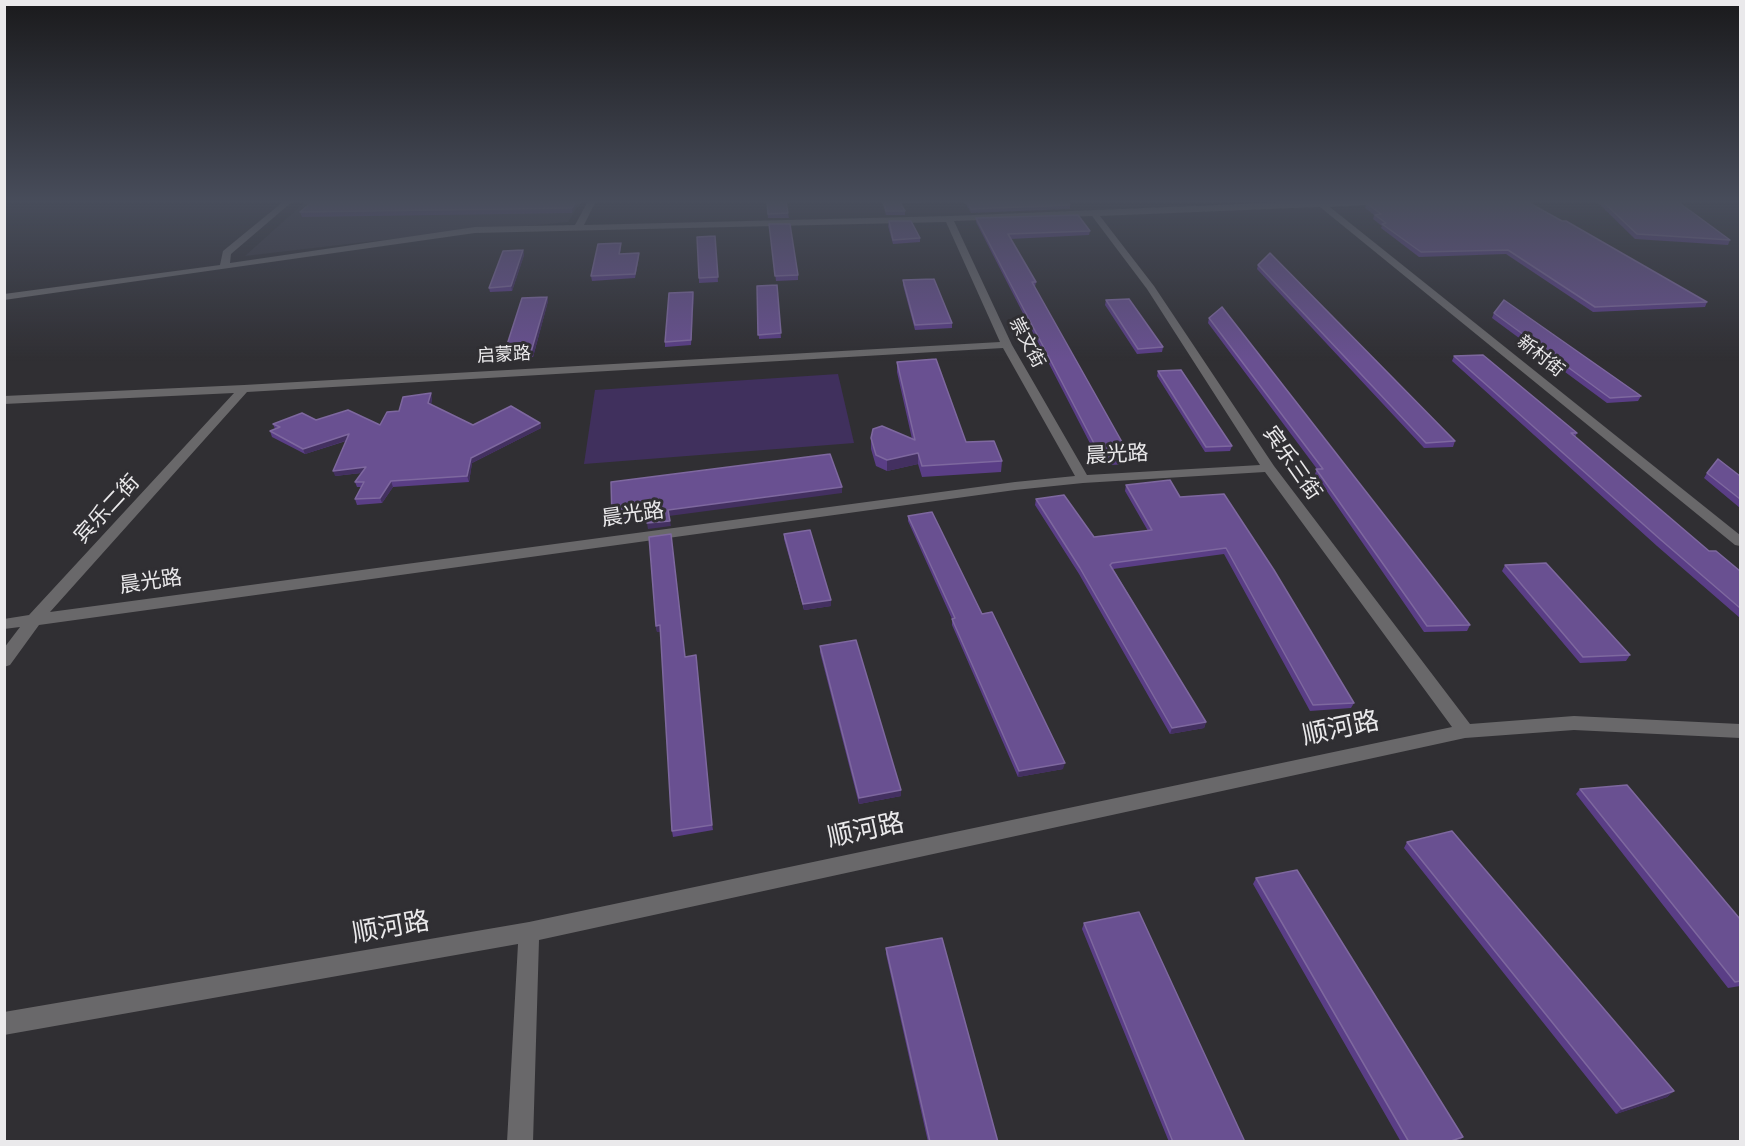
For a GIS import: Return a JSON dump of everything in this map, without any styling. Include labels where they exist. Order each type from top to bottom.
[{"type":"street","points":[[225,267],[226,254]]},
{"type":"street","points":[[4,297],[310,254]]},
{"type":"street","name":"崇文街","points":[[965,254],[1006,345],[1083,479]]},
{"type":"street","name":"宾乐三街","points":[[1126,254],[1151,288],[1269,468],[1465,731]]},
{"type":"street","name":"新村街","points":[[1384,254],[1740,542]]},
{"type":"street","name":"启蒙路","points":[[4,400],[244,389],[1006,345]]},
{"type":"street","name":"宾乐二街","points":[[4,661],[33,621],[140,507],[244,389]]},
{"type":"street","name":"晨光路","points":[[4,624],[681,530],[1083,479],[1269,468]]},
{"type":"street","name":"顺河路","points":[[4,1024],[529,932],[1465,731],[1574,723],[1740,731]]},
{"type":"street","points":[[520,1142],[529,932]]},
{"type":"shaded area","points":[[838,374],[854,443],[584,464],[595,390]]},
{"type":"building","points":[[502,254],[522,254],[511,286],[489,288]]},
{"type":"building","points":[[596,254],[639,254],[635,274],[591,276]]},
{"type":"building","points":[[698,254],[716,254],[718,277],[699,278]]},
{"type":"building","points":[[773,254],[795,254],[798,275],[775,276]]},
{"type":"building","points":[[995,254],[1020,254],[1036,282],[1032,282],[1131,458],[1111,459],[1106,451],[1098,451]]},
{"type":"building","points":[[1269,254],[1271,254],[1455,441],[1426,443],[1258,265]]},
{"type":"building","points":[[1515,254],[1624,254],[1707,302],[1595,307]]},
{"type":"building","points":[[934,279],[952,323],[915,325],[903,280]]},
{"type":"building","points":[[777,285],[781,333],[758,335],[757,286]]},
{"type":"building","points":[[693,292],[691,340],[665,342],[669,293]]},
{"type":"building","points":[[547,297],[531,352],[504,354],[522,298]]},
{"type":"building","points":[[1129,299],[1163,347],[1138,349],[1106,300]]},
{"type":"building","points":[[1504,300],[1641,396],[1610,398],[1494,313]]},
{"type":"building","points":[[1222,307],[1470,625],[1427,626],[1316,469],[1323,469],[1209,318]]},
{"type":"building","points":[[1483,355],[1577,433],[1571,433],[1709,551],[1716,551],[1740,571],[1740,608],[1454,356]]},
{"type":"building","points":[[936,359],[966,442],[994,441],[1002,461],[922,466],[918,453],[887,460],[876,455],[871,438],[873,429],[882,426],[915,440],[897,362]]},
{"type":"building","points":[[1181,370],[1232,446],[1206,447],[1158,371]]},
{"type":"building","points":[[431,393],[428,403],[473,425],[511,406],[540,423],[471,458],[467,476],[391,481],[380,498],[355,499],[364,482],[355,482],[366,467],[333,471],[349,434],[303,449],[270,431],[280,427],[273,424],[302,413],[316,420],[348,410],[380,425],[387,412],[399,411],[403,397]]},
{"type":"building","points":[[830,454],[842,487],[668,510],[670,521],[647,523],[647,513],[612,518],[611,482]]},
{"type":"building","points":[[1718,459],[1740,476],[1740,499],[1707,473]]},
{"type":"building","points":[[1170,480],[1180,497],[1224,494],[1274,570],[1354,703],[1313,705],[1226,548],[1112,563],[1110,565],[1206,722],[1172,728],[1080,568],[1036,499],[1064,495],[1094,537],[1152,530],[1126,485]]},
{"type":"building","points":[[932,512],[982,614],[992,612],[1065,763],[1019,771],[952,619],[955,618],[908,516]]},
{"type":"building","points":[[810,530],[831,600],[803,604],[784,534]]},
{"type":"building","points":[[671,534],[685,657],[696,655],[712,825],[672,831],[660,625],[656,626],[649,537]]},
{"type":"building","points":[[1546,563],[1630,655],[1583,657],[1505,565]]},
{"type":"building","points":[[856,640],[901,790],[859,798],[820,646]]},
{"type":"building","points":[[1627,785],[1740,919],[1740,981],[1735,982],[1580,789]]},
{"type":"building","points":[[1452,831],[1674,1091],[1622,1109],[1407,842]]},
{"type":"building","points":[[1297,870],[1463,1137],[1448,1142],[1409,1142],[1256,878]]},
{"type":"building","points":[[1139,912],[1245,1142],[1173,1142],[1084,923]]},
{"type":"building","points":[[942,938],[998,1142],[930,1142],[886,948]]}]
